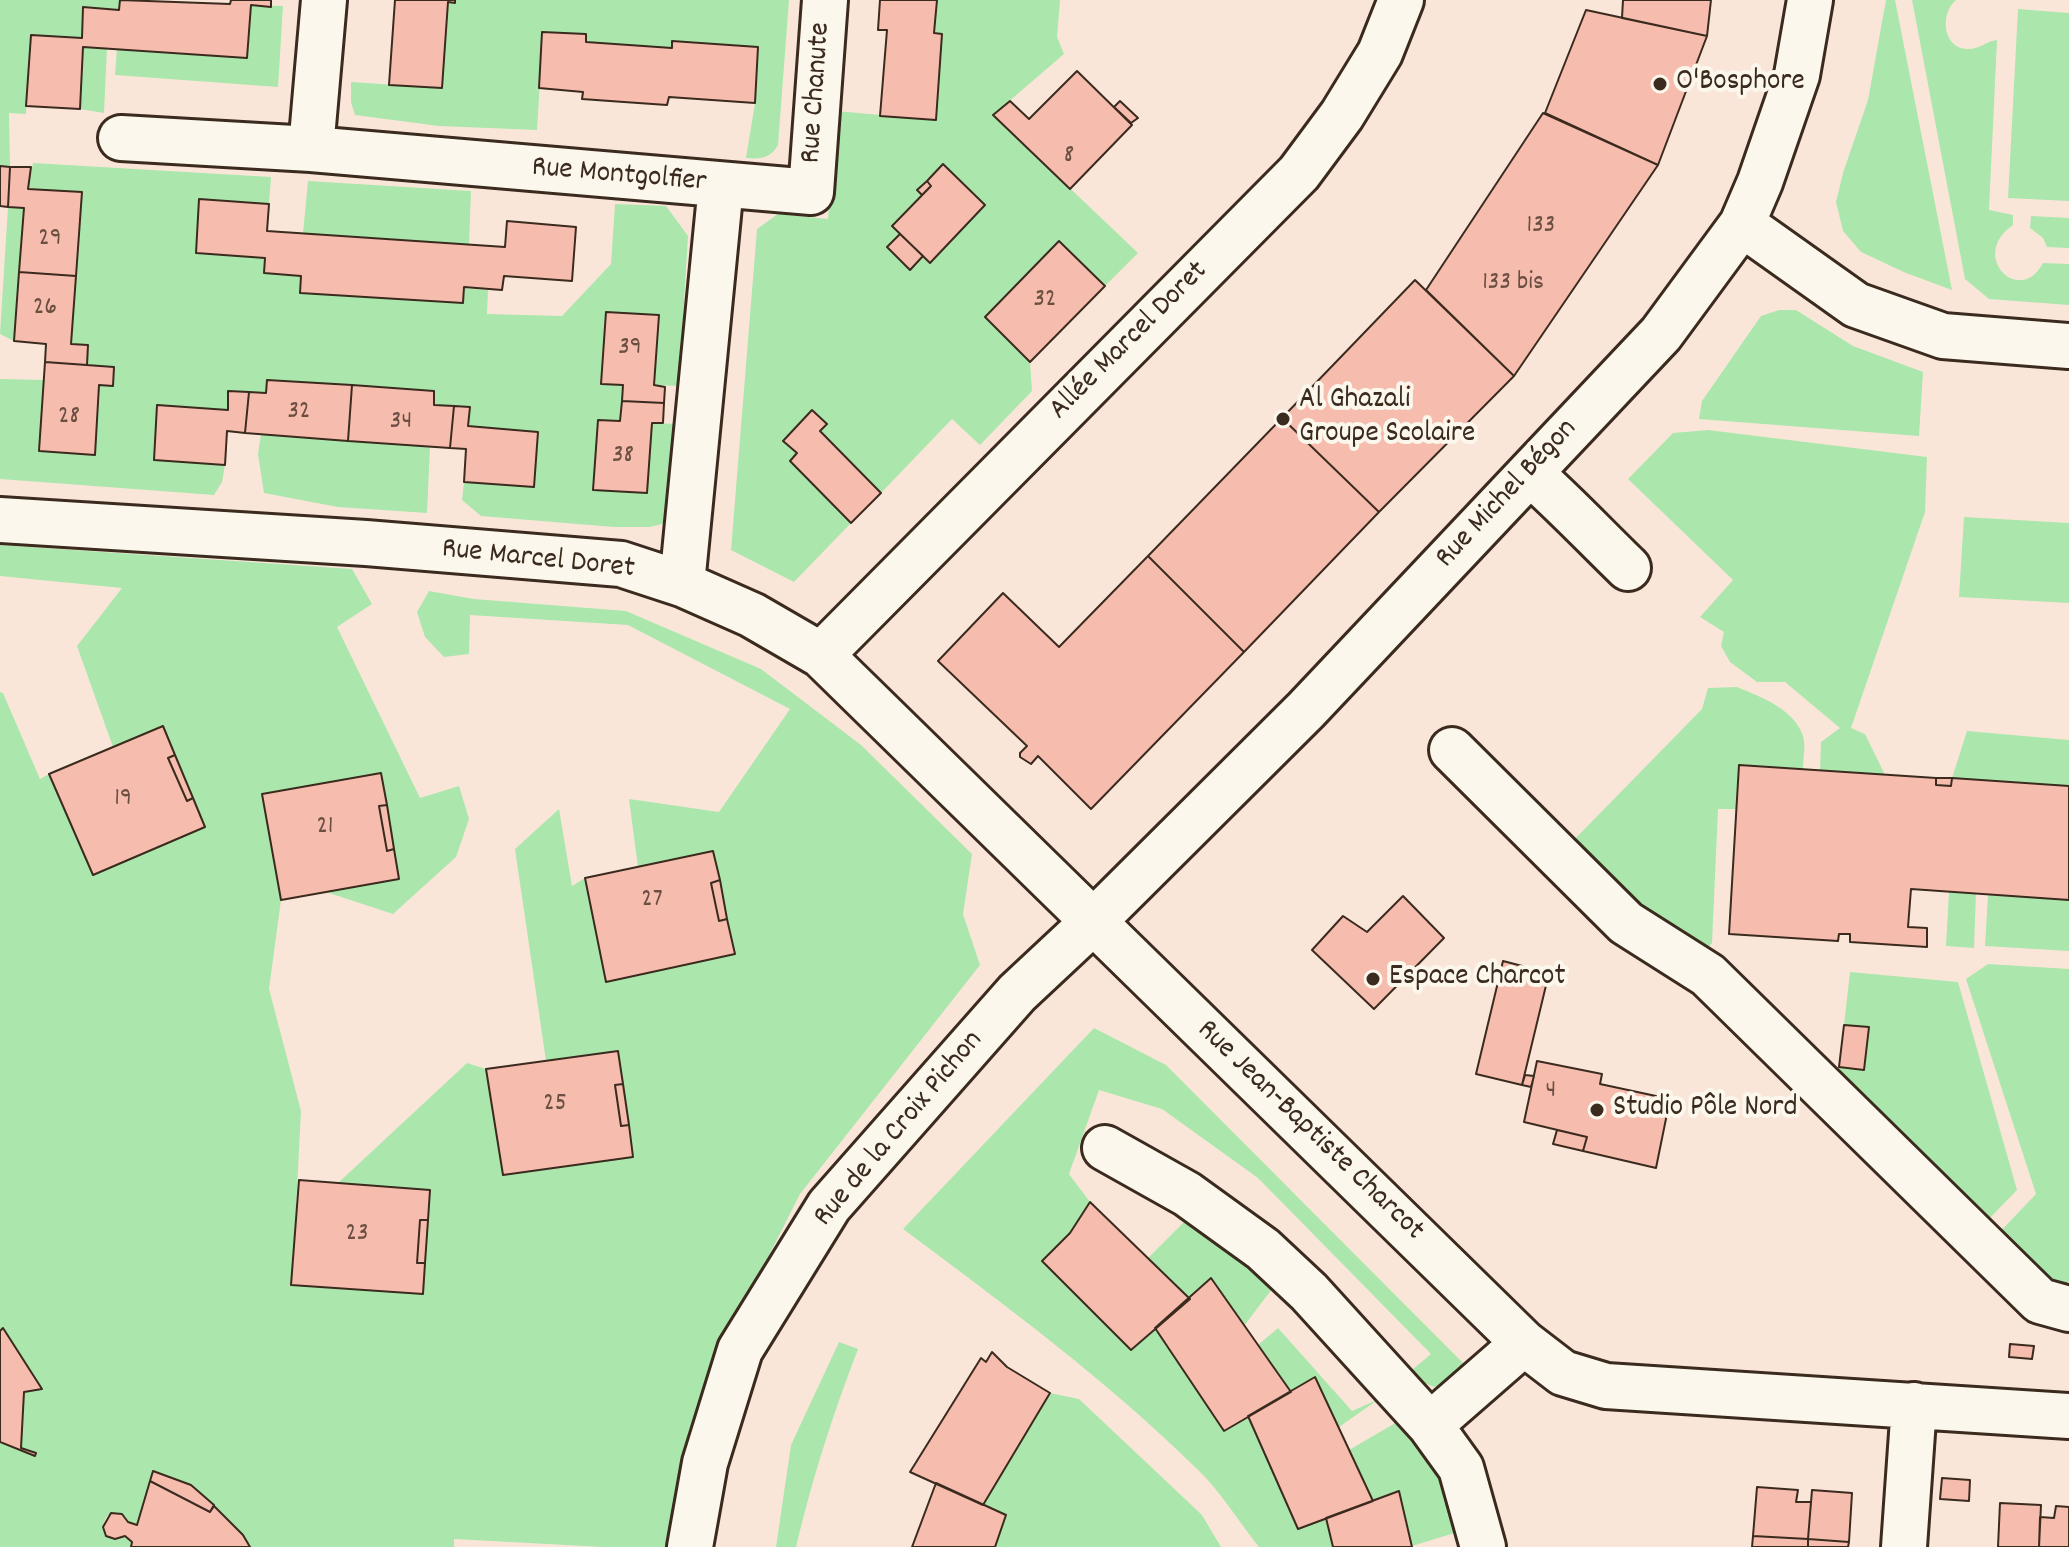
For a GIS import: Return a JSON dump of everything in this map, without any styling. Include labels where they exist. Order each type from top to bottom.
[{"type":"street","points":[[311,149],[324,0]]},
{"type":"street","name":"Rue Chanute","points":[[721,185],[811,192],[825,0]]},
{"type":"street","name":"Allée Marcel Doret","points":[[821,655],[1299,173],[1342,115],[1380,53],[1401,0]]},
{"type":"street","name":"Rue Michel Bégon","points":[[1094,921],[1306,710],[1661,334],[1742,224],[1797,75],[1810,0]]},
{"type":"street","name":"Rue Montgolfier","points":[[121,138],[311,149],[721,185],[682,584]]},
{"type":"street","points":[[1742,224],[1856,305],[1943,336],[2069,346]]},
{"type":"street","points":[[1530,473],[1562,500],[1576,518],[1628,568]]},
{"type":"street","name":"Rue Marcel Doret","points":[[0,520],[366,543],[621,564],[682,584],[752,615],[821,655],[1094,921]]},
{"type":"street","points":[[1452,750],[1626,923],[1708,975],[2040,1301],[2069,1309]]},
{"type":"street","name":"Rue Jean-Baptiste Charcot","points":[[1094,921],[1524,1343],[1563,1373],[1606,1386],[2069,1416]]},
{"type":"street","name":"Rue de la Croix Pichon","points":[[690,1547],[705,1463],[740,1350],[829,1206],[1017,993],[1094,921]]},
{"type":"street","points":[[1105,1148],[1187,1194],[1263,1249],[1309,1292],[1430,1425],[1461,1468],[1483,1547]]},
{"type":"street","points":[[1430,1425],[1524,1343]]},
{"type":"street","points":[[1904,1547],[1914,1405]]},
{"type":"green space","points":[[0,0],[120,0],[119,10],[83,7],[82,38],[31,36],[26,114],[9,113],[10,167],[0,166]]},
{"type":"green space","points":[[455,0],[789,0],[778,145],[765,157],[746,158],[755,103],[758,47],[673,41],[672,48],[586,42],[586,34],[543,32],[537,130],[439,126],[355,115],[351,102],[351,82],[442,88],[448,2],[455,3]]},
{"type":"green space","points":[[937,0],[1060,0],[1057,37],[1064,54],[993,115],[1138,253],[1105,286],[1058,241],[985,317],[1030,362],[1032,391],[980,445],[952,419],[881,493],[820,431],[812,411],[783,440],[797,453],[790,461],[851,523],[794,582],[731,550],[757,229],[778,214],[828,219],[836,111],[936,120],[942,34],[934,33]],"holes":[[[943,164],[985,205],[930,263],[923,256],[887,247],[900,234],[922,195],[917,190]]]},
{"type":"green space","points":[[1886,0],[1895,0],[1952,290],[1861,252],[1843,231],[1836,202],[1868,100]]},
{"type":"green space","points":[[1912,0],[1956,0],[1947,13],[1946,29],[1952,43],[1959,47],[1971,49],[1997,40],[1989,210],[2013,215],[2013,225],[2000,237],[1995,250],[1997,262],[2002,272],[2022,280],[2033,275],[2043,263],[2069,264],[2069,305],[1989,299],[1965,279]]},
{"type":"green space","points":[[251,5],[283,6],[278,87],[115,75],[117,49],[247,58]]},
{"type":"green space","points":[[2018,9],[2069,13],[2069,201],[2008,198]]},
{"type":"green space","points":[[83,47],[107,48],[104,113],[80,109]]},
{"type":"green space","points":[[33,163],[271,177],[269,204],[199,199],[196,253],[265,258],[265,273],[488,290],[487,314],[562,316],[611,264],[615,204],[666,206],[688,236],[679,386],[654,385],[658,315],[606,312],[601,383],[623,385],[620,421],[598,420],[594,490],[647,493],[652,423],[677,424],[670,522],[650,527],[614,527],[481,516],[462,500],[464,482],[534,487],[538,432],[468,426],[470,407],[434,405],[433,391],[267,380],[266,393],[229,391],[228,410],[158,405],[154,460],[225,465],[222,482],[214,495],[0,479],[0,379],[44,380],[39,451],[95,454],[99,385],[113,385],[113,367],[87,365],[88,345],[71,344],[81,192],[28,189]]},
{"type":"green space","points":[[308,181],[471,191],[469,245],[303,233]]},
{"type":"green space","points":[[8,207],[24,208],[14,341],[0,334]]},
{"type":"green space","points":[[2031,216],[2069,218],[2069,248],[2047,247],[2043,238],[2030,228]]},
{"type":"green space","points":[[1779,310],[1796,310],[1853,346],[1923,372],[1919,436],[1699,419],[1702,401],[1761,316]]},
{"type":"green space","points":[[1708,430],[1927,457],[1925,512],[1851,728],[1865,734],[1885,775],[1820,770],[1821,742],[1840,728],[1785,682],[1757,682],[1730,662],[1721,646],[1724,632],[1700,617],[1733,580],[1628,479],[1673,433]]},
{"type":"green space","points":[[261,434],[430,447],[427,513],[338,507],[264,493],[258,454]]},
{"type":"green space","points":[[1964,517],[2069,523],[2069,603],[1959,597]]},
{"type":"green space","points":[[0,545],[352,569],[372,604],[337,627],[420,798],[459,786],[469,819],[456,857],[393,914],[326,892],[399,879],[381,773],[262,794],[281,900],[269,989],[301,1111],[292,1285],[423,1294],[430,1190],[338,1183],[467,1063],[486,1069],[503,1175],[633,1157],[618,1051],[546,1061],[515,849],[559,809],[572,886],[585,878],[606,981],[735,954],[713,851],[638,867],[629,799],[719,812],[790,709],[628,625],[470,615],[469,654],[444,657],[425,637],[417,612],[429,591],[474,599],[626,611],[761,669],[861,745],[972,854],[963,914],[980,965],[800,1194],[713,1366],[668,1547],[603,1547],[454,1539],[454,1547],[250,1547],[243,1534],[192,1485],[153,1471],[137,1525],[117,1513],[108,1515],[104,1523],[106,1536],[115,1539],[125,1536],[132,1542],[131,1547],[0,1547],[0,1442],[35,1455],[21,1448],[24,1392],[41,1389],[3,1328],[0,1331],[0,692],[40,779],[49,774],[93,875],[205,827],[163,727],[113,747],[77,646],[122,588],[0,576]]},
{"type":"green space","points":[[1737,687],[1776,705],[1792,718],[1804,740],[1803,769],[1740,765],[1737,809],[1718,809],[1712,943],[1705,951],[1691,947],[1567,847],[1702,709],[1708,688]]},
{"type":"green space","points":[[1967,731],[2069,740],[2069,786],[1952,778]]},
{"type":"green space","points":[[1949,892],[1976,893],[1974,948],[1946,946]]},
{"type":"green space","points":[[1988,895],[2069,900],[2069,951],[1985,946]]},
{"type":"green space","points":[[1988,964],[2069,969],[2069,1281],[2057,1293],[1996,1236],[2036,1194],[1966,979]]},
{"type":"green space","points":[[1850,972],[1958,982],[2017,1190],[1985,1223],[1838,1080],[1839,1067],[1864,1070],[1869,1027],[1844,1025]]},
{"type":"green space","points":[[1094,1028],[1166,1065],[1472,1372],[1434,1387],[1406,1375],[1431,1354],[1258,1178],[1162,1109],[1099,1090],[1069,1174],[1090,1202],[1070,1233],[1042,1261],[1131,1350],[1155,1328],[1224,1431],[1248,1416],[1298,1528],[1326,1518],[1333,1547],[1259,1547],[1222,1497],[1164,1437],[1017,1315],[903,1229]]},
{"type":"green space","points":[[1191,1215],[1278,1281],[1244,1326],[1211,1278],[1190,1299],[1148,1258]]},
{"type":"green space","points":[[1278,1328],[1352,1411],[1379,1399],[1339,1427],[1315,1377],[1291,1392],[1258,1345]]},
{"type":"green space","points":[[839,1342],[858,1349],[824,1447],[796,1547],[776,1547],[791,1445]]},
{"type":"green space","points":[[1050,1393],[1079,1399],[1202,1515],[1221,1547],[995,1547],[1006,1515],[983,1505]]},
{"type":"green space","points":[[1404,1418],[1439,1475],[1461,1531],[1412,1546],[1399,1492],[1373,1501],[1349,1450]]},
{"type":"building","points":[[120,0],[230,4],[231,0],[271,0],[271,7],[251,5],[247,58],[83,47],[80,109],[26,106],[31,35],[82,38],[83,7],[119,10]]},
{"type":"building","points":[[395,0],[455,0],[455,3],[448,2],[442,88],[389,85]]},
{"type":"building","points":[[880,0],[937,0],[934,33],[942,34],[936,120],[880,116],[887,30],[878,30]]},
{"type":"building","points":[[1623,0],[1711,0],[1707,36],[1622,18]]},
{"type":"building","points":[[1586,10],[1707,36],[1658,165],[1545,113]]},
{"type":"building","points":[[542,32],[586,34],[586,42],[672,48],[672,41],[758,47],[755,103],[669,97],[667,105],[582,99],[583,92],[539,88]]},
{"type":"building","points":[[1077,71],[1132,125],[1070,189],[993,115],[1010,101],[1029,119]]},
{"type":"building","points":[[1120,101],[1138,118],[1131,123],[1114,107]]},
{"type":"building","points":[[1543,113],[1658,165],[1514,376],[1426,290]]},
{"type":"building","points":[[943,164],[985,205],[930,263],[892,226],[931,186],[927,181]]},
{"type":"building","points":[[0,166],[10,167],[8,207],[0,206]]},
{"type":"building","points":[[10,167],[31,167],[28,189],[82,192],[76,276],[19,272],[24,208],[8,207]]},
{"type":"building","points":[[927,181],[931,186],[922,195],[917,190]]},
{"type":"building","points":[[199,199],[269,204],[267,231],[505,247],[507,221],[576,227],[572,281],[504,276],[502,290],[464,287],[463,303],[300,293],[301,276],[264,273],[265,258],[196,253]]},
{"type":"building","points":[[900,234],[923,256],[910,270],[887,247]]},
{"type":"building","points":[[1059,241],[1105,286],[1030,362],[985,317]]},
{"type":"building","points":[[19,272],[76,276],[71,344],[88,345],[87,365],[45,362],[46,344],[14,341]]},
{"type":"building","points":[[1415,280],[1514,376],[1379,512],[1282,418]]},
{"type":"building","points":[[606,312],[659,315],[654,385],[665,387],[664,403],[622,401],[623,385],[601,384]]},
{"type":"building","points":[[45,362],[114,367],[113,386],[99,385],[95,455],[39,451]]},
{"type":"building","points":[[267,380],[352,385],[348,441],[245,433],[249,392],[266,393]]},
{"type":"building","points":[[352,385],[434,391],[434,405],[454,406],[450,448],[348,441]]},
{"type":"building","points":[[228,391],[249,392],[245,433],[227,431],[225,465],[154,460],[157,405],[228,410]]},
{"type":"building","points":[[622,401],[664,403],[663,423],[652,423],[647,493],[593,490],[598,420],[620,421]]},
{"type":"building","points":[[454,406],[470,407],[468,426],[538,432],[534,487],[464,482],[466,449],[450,448]]},
{"type":"building","points":[[812,410],[827,424],[820,431],[881,493],[851,523],[790,461],[797,453],[783,441]]},
{"type":"building","points":[[1282,418],[1379,512],[1244,652],[1148,556]]},
{"type":"building","points":[[1148,556],[1244,652],[1091,809],[1038,756],[1031,764],[1020,757],[1027,746],[938,661],[1003,593],[1059,647]]},
{"type":"building","points":[[163,726],[175,755],[168,758],[187,801],[193,798],[205,827],[93,875],[49,774]]},
{"type":"building","points":[[175,755],[193,798],[187,801],[168,758]]},
{"type":"building","points":[[1739,765],[1936,778],[1936,785],[1951,786],[1952,778],[2069,786],[2069,900],[1911,889],[1908,927],[1927,928],[1927,947],[1850,942],[1850,934],[1839,934],[1838,941],[1729,934]]},
{"type":"building","points":[[381,773],[387,805],[379,806],[387,851],[394,849],[399,879],[281,900],[262,794]]},
{"type":"building","points":[[1936,778],[1952,778],[1951,786],[1936,785]]},
{"type":"building","points":[[387,805],[394,849],[387,851],[379,806]]},
{"type":"building","points":[[713,851],[720,880],[711,883],[719,921],[727,919],[735,954],[606,982],[585,878]]},
{"type":"building","points":[[720,880],[727,919],[719,921],[711,883]]},
{"type":"building","name":"Espace Charcot","points":[[1403,896],[1444,938],[1374,1009],[1312,950],[1343,916],[1367,932]]},
{"type":"building","points":[[1503,961],[1549,973],[1522,1085],[1476,1074]]},
{"type":"building","points":[[1844,1025],[1869,1027],[1864,1070],[1839,1067]]},
{"type":"building","points":[[618,1051],[623,1084],[615,1085],[621,1126],[629,1125],[633,1157],[503,1175],[486,1069]]},
{"type":"building","name":"Studio Pôle Nord","points":[[1537,1061],[1602,1074],[1600,1084],[1670,1099],[1656,1168],[1583,1151],[1587,1137],[1524,1122]]},
{"type":"building","points":[[1525,1075],[1534,1076],[1531,1087],[1522,1085]]},
{"type":"building","points":[[623,1084],[629,1125],[621,1126],[615,1085]]},
{"type":"building","points":[[1557,1130],[1587,1137],[1583,1151],[1553,1144]]},
{"type":"building","points":[[299,1180],[430,1190],[428,1220],[420,1220],[417,1263],[425,1263],[423,1294],[291,1285]]},
{"type":"building","points":[[1090,1202],[1190,1299],[1131,1350],[1042,1261],[1070,1233]]},
{"type":"building","points":[[420,1220],[428,1220],[425,1263],[417,1263]]},
{"type":"building","points":[[1211,1278],[1291,1392],[1224,1431],[1155,1328]]},
{"type":"building","points":[[3,1328],[42,1389],[24,1392],[21,1448],[36,1453],[35,1456],[0,1442],[0,1331]]},
{"type":"building","points":[[2010,1344],[2034,1346],[2032,1359],[2009,1357]]},
{"type":"building","points":[[992,1352],[1007,1367],[1050,1393],[983,1505],[910,1472],[981,1358],[986,1362]]},
{"type":"building","points":[[1315,1377],[1373,1501],[1298,1529],[1248,1416]]},
{"type":"building","points":[[153,1471],[191,1485],[214,1505],[210,1512],[150,1481]]},
{"type":"building","points":[[1942,1478],[1970,1480],[1969,1501],[1940,1499]]},
{"type":"building","points":[[150,1481],[210,1512],[214,1506],[243,1535],[250,1547],[131,1547],[132,1542],[125,1536],[115,1539],[106,1536],[103,1527],[111,1513],[122,1514],[128,1522],[137,1525]]},
{"type":"building","points":[[936,1483],[1006,1515],[995,1547],[912,1547]]},
{"type":"building","points":[[1757,1487],[1798,1490],[1796,1502],[1811,1502],[1808,1539],[1753,1536]]},
{"type":"building","points":[[1812,1490],[1852,1493],[1849,1542],[1808,1539]]},
{"type":"building","points":[[1399,1491],[1412,1547],[1333,1547],[1326,1518]]},
{"type":"building","points":[[2000,1503],[2041,1505],[2039,1547],[1998,1547]]},
{"type":"building","points":[[2056,1506],[2069,1507],[2069,1547],[2039,1547],[2040,1517],[2054,1518]]},
{"type":"building","points":[[1753,1536],[1808,1539],[1808,1547],[1752,1547]]},
{"type":"building","points":[[1808,1539],[1849,1542],[1848,1547],[1808,1547]]},
{"type":"place","name":"O'Bosphore","points":[[1660,84]]},
{"type":"place","name":"Al Ghazali Groupe Scolaire","points":[[1283,419]]},
{"type":"place","name":"Espace Charcot","points":[[1373,979]]},
{"type":"place","name":"Studio Pôle Nord","points":[[1597,1110]]}]
